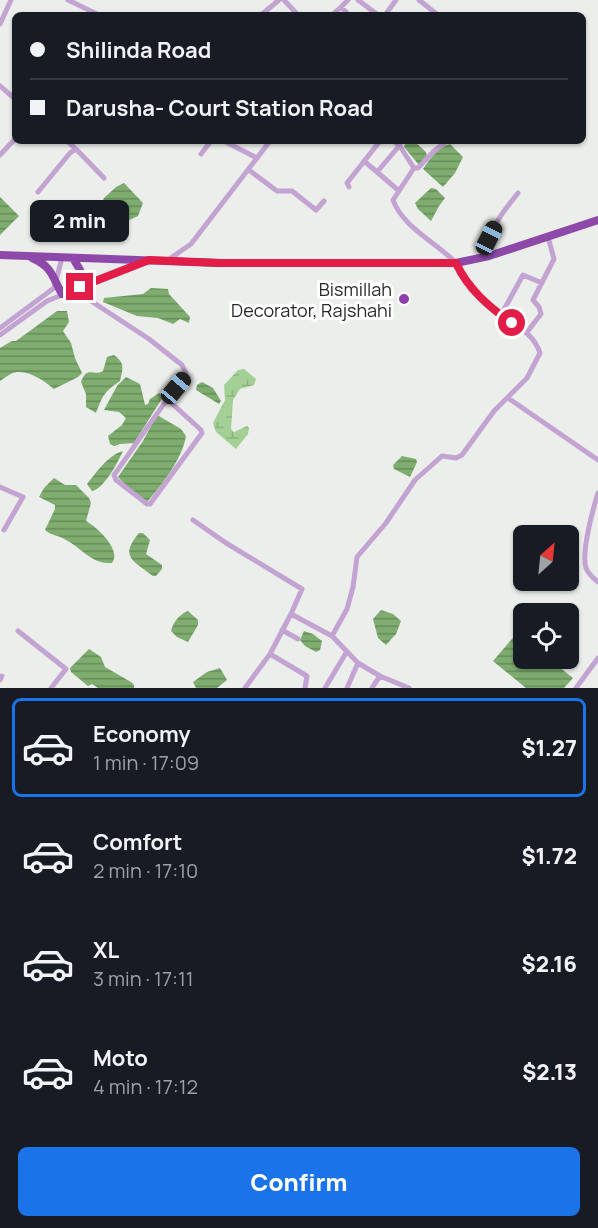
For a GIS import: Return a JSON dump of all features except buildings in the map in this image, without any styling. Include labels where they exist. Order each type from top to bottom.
[{"type":"highway","points":[[0,255],[220,263],[456,263],[489,256],[598,220]]},
{"type":"highway","points":[[27,256],[42,263],[53,274],[62,294]]},
{"type":"highway","points":[[73,258],[84,276],[82,286]]},
{"type":"street","points":[[0,24],[11,0]]},
{"type":"street","points":[[68,0],[93,12]]},
{"type":"street","points":[[265,12],[279,0]]},
{"type":"street","points":[[284,0],[295,12]]},
{"type":"street","points":[[289,6],[296,0]]},
{"type":"street","points":[[358,0],[374,12]]},
{"type":"street","points":[[419,0],[434,12]]},
{"type":"street","points":[[0,86],[12,96]]},
{"type":"street","points":[[0,155],[12,142]]},
{"type":"street","points":[[70,144],[104,178]]},
{"type":"street","points":[[201,154],[209,144]]},
{"type":"street","points":[[231,144],[257,158]]},
{"type":"street","points":[[168,260],[190,244],[268,144]]},
{"type":"street","points":[[349,187],[347,183],[378,144]]},
{"type":"street","points":[[396,144],[414,168]]},
{"type":"street","points":[[332,636],[347,609],[357,557],[386,523],[415,480],[442,456],[456,458],[462,455],[494,411],[527,378],[540,353],[535,341],[527,332],[491,309],[462,277],[456,263],[404,218],[393,200],[414,168],[418,168],[443,144]]},
{"type":"street","points":[[377,172],[400,145]]},
{"type":"street","points":[[38,192],[70,153],[76,149]]},
{"type":"street","points":[[364,161],[398,190]]},
{"type":"street","points":[[249,170],[277,191],[292,191],[316,210],[324,201]]},
{"type":"street","points":[[489,256],[489,238],[501,214],[518,193]]},
{"type":"street","points":[[527,332],[541,314],[533,300],[554,259],[548,237]]},
{"type":"street","points":[[0,328],[52,290],[62,258]]},
{"type":"street","points":[[0,335],[35,308],[62,294],[149,260]]},
{"type":"street","points":[[501,315],[523,275],[542,283]]},
{"type":"street","points":[[82,286],[91,302],[149,339],[182,365],[186,375],[167,399],[114,475],[116,480],[147,504],[150,504],[202,433],[167,399]]},
{"type":"street","points":[[508,398],[598,460]]},
{"type":"street","points":[[0,487],[23,497],[4,530]]},
{"type":"street","points":[[598,492],[589,524],[585,566],[589,574],[598,582]]},
{"type":"street","points":[[193,520],[302,589],[270,654],[245,688]]},
{"type":"street","points":[[291,614],[332,636],[358,663],[380,676],[409,688]]},
{"type":"street","points":[[282,630],[298,639]]},
{"type":"street","points":[[18,631],[66,669],[51,688]]},
{"type":"street","points":[[325,688],[346,653]]},
{"type":"street","points":[[270,654],[307,676],[305,688]]},
{"type":"street","points":[[576,688],[598,658]]},
{"type":"street","points":[[347,688],[358,663]]},
{"type":"street","points":[[372,688],[380,676]]},
{"type":"green space","points":[[244,369],[256,379],[254,385],[240,389],[233,400],[231,429],[234,432],[247,426],[249,428],[248,434],[236,449],[216,432],[213,423],[225,400],[224,385],[238,370]]},
{"type":"shaded area","points":[[405,144],[417,144],[426,152],[427,157],[419,165],[404,147]]},
{"type":"shaded area","points":[[450,144],[463,157],[455,173],[443,187],[423,169],[431,157]]},
{"type":"shaded area","points":[[124,183],[143,203],[138,216],[125,222],[103,199]]},
{"type":"shaded area","points":[[431,188],[436,189],[445,198],[431,221],[415,203]]},
{"type":"shaded area","points":[[0,197],[19,216],[0,235]]},
{"type":"shaded area","points":[[151,288],[168,289],[169,294],[190,317],[189,323],[180,319],[173,324],[158,318],[137,316],[103,302],[104,298],[143,294]]},
{"type":"shaded area","points":[[57,311],[67,311],[69,322],[63,331],[71,343],[82,373],[54,389],[37,377],[23,372],[13,373],[0,381],[0,348],[16,341]]},
{"type":"shaded area","points":[[114,355],[122,366],[120,381],[105,394],[96,413],[86,407],[86,394],[81,382],[88,373],[103,371],[107,357]]},
{"type":"shaded area","points":[[126,377],[140,384],[145,405],[159,393],[163,397],[134,443],[114,446],[110,444],[108,436],[122,425],[126,418],[119,412],[104,410],[117,386]]},
{"type":"shaded area","points":[[202,382],[213,388],[221,401],[219,404],[196,390],[197,385]]},
{"type":"shaded area","points":[[157,415],[181,429],[186,436],[176,462],[148,501],[135,494],[118,477],[143,441]]},
{"type":"shaded area","points":[[123,451],[106,480],[92,491],[87,484],[107,460]]},
{"type":"shaded area","points":[[402,456],[416,459],[417,462],[410,477],[394,469],[393,465]]},
{"type":"shaded area","points":[[54,478],[65,485],[76,485],[89,498],[91,503],[86,521],[107,539],[114,552],[112,563],[93,559],[63,538],[45,530],[55,505],[39,497]]},
{"type":"shaded area","points":[[139,533],[143,533],[150,540],[146,554],[162,565],[162,569],[156,576],[135,562],[129,553]]},
{"type":"shaded area","points":[[381,610],[393,614],[401,621],[396,634],[386,645],[378,638],[373,619]]},
{"type":"shaded area","points":[[188,611],[198,620],[198,625],[188,642],[171,631],[177,619]]},
{"type":"shaded area","points":[[304,631],[322,641],[320,650],[316,652],[305,646],[300,640]]},
{"type":"shaded area","points":[[513,638],[513,669],[562,669],[573,678],[564,688],[526,688],[493,661]]},
{"type":"shaded area","points":[[89,649],[101,657],[105,667],[131,682],[134,688],[98,688],[92,684],[88,686],[71,672],[70,668]]},
{"type":"shaded area","points":[[220,668],[227,680],[217,688],[196,688],[193,682],[207,672]]},
{"type":"place","name":"Bismillah Decorator, Rajshahi","points":[[404,299]]},
{"type":"route","points":[[80,287],[149,260],[220,263],[456,263],[462,277],[472,289],[491,309],[512,323]]}]
